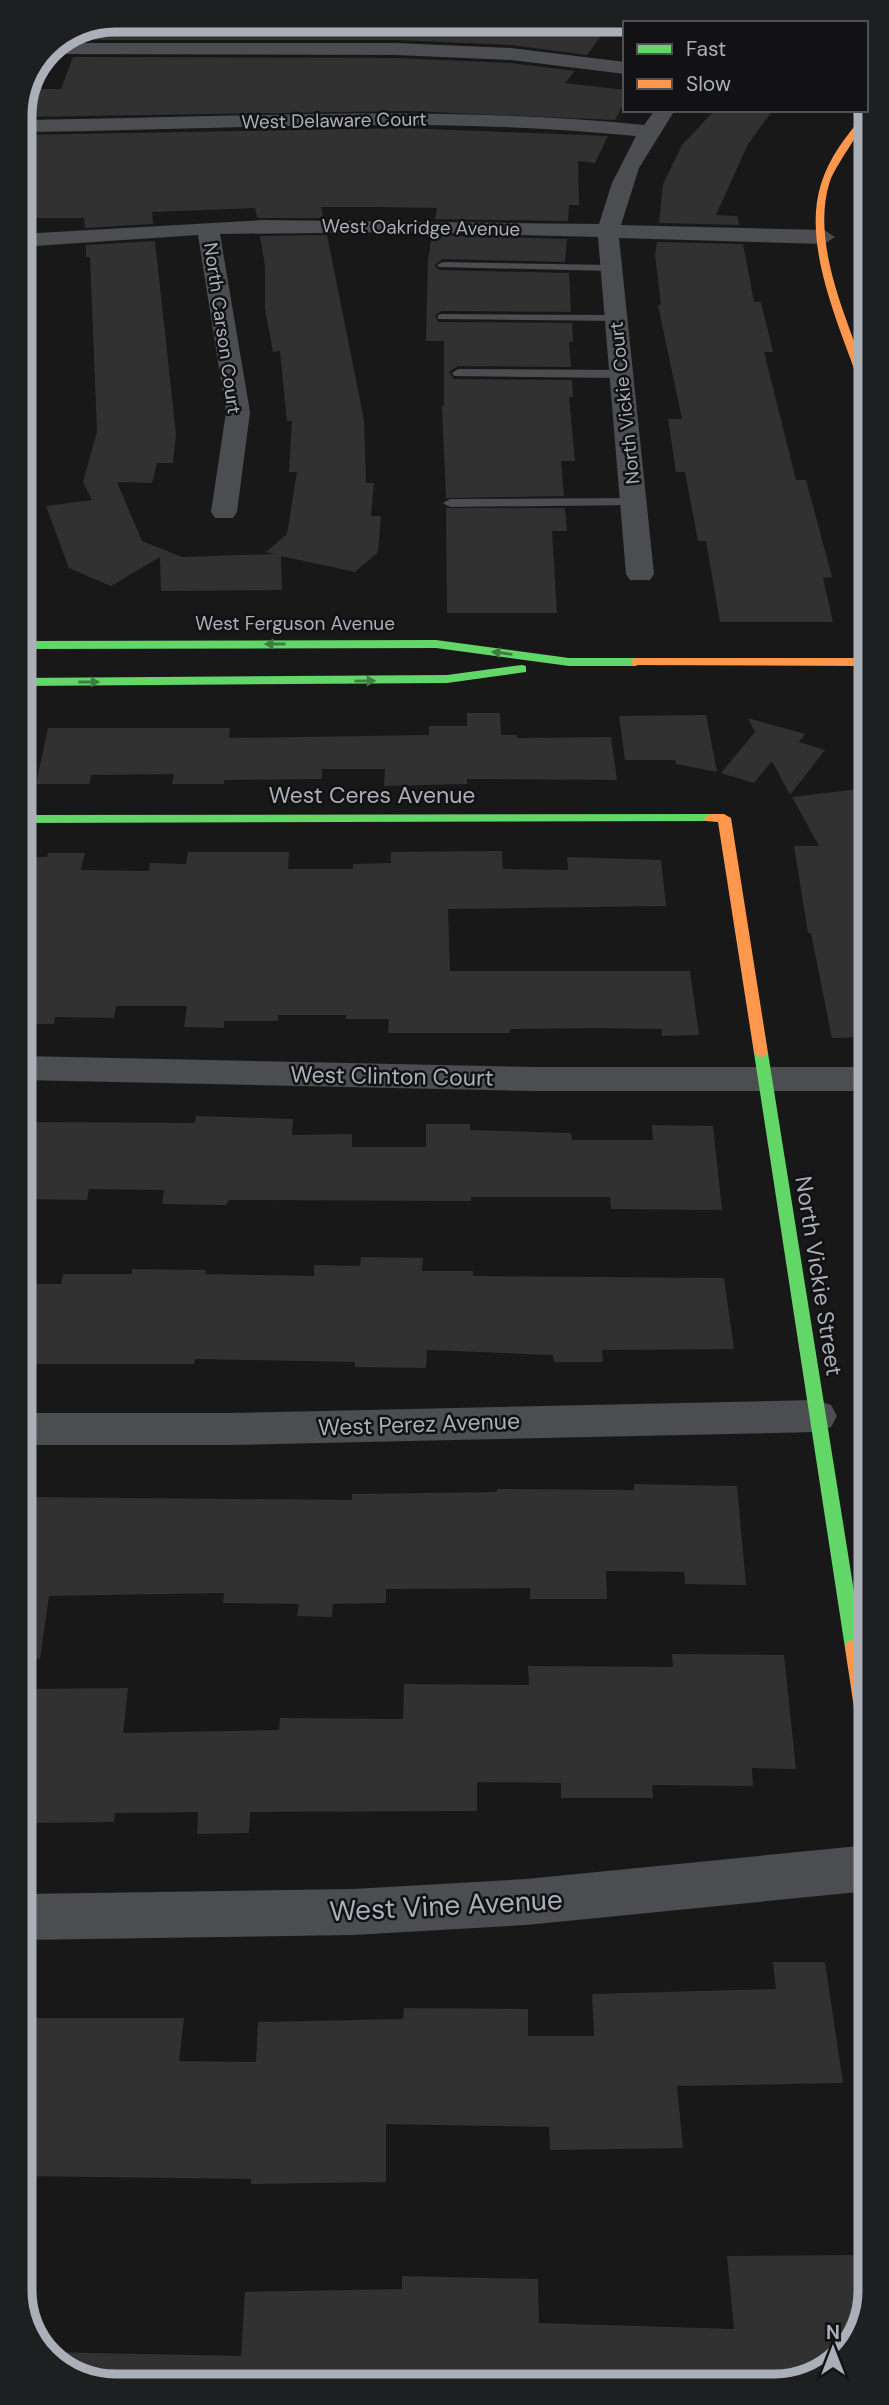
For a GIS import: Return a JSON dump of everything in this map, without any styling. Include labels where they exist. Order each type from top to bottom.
[{"type":"street","points":[[64,49],[396,49],[511,54],[623,68]]},
{"type":"street","points":[[608,232],[617,192],[648,131],[664,112]]},
{"type":"street","name":"West Delaware Court","points":[[32,126],[484,117],[573,121],[648,131]]},
{"type":"street","points":[[858,130],[839,158],[823,191],[821,214],[824,252],[858,359]]},
{"type":"street","name":"West Oakridge Avenue","points":[[32,240],[208,228],[358,225],[824,237]]},
{"type":"street","name":"North Carson Court","points":[[208,228],[238,412],[223,512]]},
{"type":"street","name":"North Vickie Court","points":[[608,232],[640,575]]},
{"type":"street","name":"West Ferguson Avenue","points":[[32,645],[436,644],[569,662],[858,663]]},
{"type":"street","name":"West Ferguson Avenue","points":[[32,682],[447,679],[569,662]]},
{"type":"street","name":"West Ceres Avenue","points":[[32,819],[724,818]]},
{"type":"street","name":"North Vickie Street","points":[[724,818],[858,1674]]},
{"type":"street","name":"West Clinton Court","points":[[32,1068],[537,1079],[858,1079]]},
{"type":"street","name":"West Perez Avenue","points":[[32,1429],[229,1429],[816,1416]]},
{"type":"street","name":"West Vine Avenue","points":[[32,1917],[327,1912],[526,1902],[858,1869]]},
{"type":"lane","points":[[443,265],[611,268]]},
{"type":"lane","points":[[442,317],[616,318]]},
{"type":"lane","points":[[458,373],[621,374]]},
{"type":"lane","points":[[450,503],[634,502]]},
{"type":"building","points":[[114,32],[603,33],[587,55],[511,45],[396,40],[80,40],[98,33]]},
{"type":"building","points":[[73,57],[396,58],[511,63],[575,71],[565,83],[623,90],[623,105],[615,120],[410,111],[32,117],[36,89],[61,89]]},
{"type":"building","points":[[713,112],[772,112],[748,144],[716,215],[737,216],[739,225],[659,223],[663,184],[682,145]]},
{"type":"building","points":[[405,128],[608,136],[595,163],[578,161],[579,205],[569,205],[568,221],[435,219],[437,208],[321,207],[323,218],[257,218],[255,208],[152,212],[153,224],[85,228],[84,218],[32,218],[32,135]]},
{"type":"building","points":[[327,235],[364,420],[366,483],[374,483],[371,516],[381,516],[378,552],[355,572],[281,556],[282,590],[161,591],[160,557],[111,586],[69,568],[46,506],[92,500],[83,482],[97,432],[90,257],[86,257],[86,245],[155,241],[176,434],[173,463],[157,463],[152,483],[117,482],[142,541],[182,557],[275,554],[266,552],[287,534],[297,472],[289,472],[292,421],[287,421],[280,351],[273,352],[265,309],[265,266],[260,236]]},
{"type":"building","points":[[432,235],[567,239],[565,262],[443,259],[434,265],[439,270],[569,273],[571,312],[442,311],[435,315],[438,322],[572,323],[573,342],[569,342],[571,367],[458,366],[449,372],[454,379],[572,380],[573,397],[569,397],[575,461],[561,461],[564,496],[446,498],[442,406],[444,341],[426,341],[428,260]]},
{"type":"building","points":[[657,242],[743,244],[754,302],[761,302],[773,352],[764,352],[796,480],[806,480],[832,577],[823,578],[833,622],[720,622],[706,541],[698,541],[685,472],[676,472],[668,419],[682,419],[658,305],[661,305],[655,255]]},
{"type":"building","points":[[446,508],[565,508],[567,531],[552,531],[557,613],[447,613]]},
{"type":"building","points":[[467,713],[500,713],[501,735],[517,735],[517,738],[611,737],[617,780],[467,779],[467,784],[384,786],[385,769],[322,769],[322,779],[224,780],[224,784],[172,784],[174,774],[91,775],[89,784],[36,784],[48,728],[230,728],[229,738],[429,735],[429,726],[467,726]]},
{"type":"building","points":[[706,715],[717,772],[676,764],[675,760],[625,760],[619,716]]},
{"type":"building","points":[[748,718],[805,734],[799,742],[825,750],[790,795],[772,761],[754,783],[721,773],[755,732]]},
{"type":"building","points":[[858,789],[858,1037],[832,1038],[811,933],[808,933],[794,846],[819,846],[792,797]]},
{"type":"building","points":[[502,851],[503,869],[568,870],[567,857],[661,860],[666,906],[448,909],[450,971],[690,971],[699,1035],[662,1036],[662,1029],[597,1028],[510,1029],[510,1033],[388,1033],[389,1019],[346,1019],[346,1015],[278,1015],[278,1021],[224,1021],[224,1028],[184,1027],[187,1006],[116,1006],[114,1018],[55,1017],[54,1024],[32,1024],[32,857],[47,857],[48,853],[85,853],[81,870],[149,871],[150,863],[186,864],[188,852],[289,852],[288,869],[353,869],[353,864],[391,863],[391,852]]},
{"type":"building","points":[[196,1116],[293,1119],[292,1135],[352,1134],[352,1147],[426,1147],[426,1124],[470,1124],[470,1130],[571,1133],[572,1140],[653,1140],[652,1125],[713,1126],[722,1210],[611,1209],[610,1197],[471,1197],[471,1201],[229,1200],[226,1205],[162,1204],[164,1190],[89,1189],[87,1200],[32,1199],[32,1122],[195,1123]]},
{"type":"building","points":[[361,1257],[423,1258],[422,1271],[473,1271],[473,1276],[724,1278],[734,1349],[602,1350],[603,1362],[554,1362],[553,1355],[427,1350],[426,1368],[355,1367],[355,1362],[195,1359],[194,1364],[32,1364],[32,1284],[61,1284],[63,1274],[132,1274],[132,1269],[206,1270],[205,1274],[314,1276],[314,1265],[360,1266]]},
{"type":"building","points":[[634,1484],[737,1486],[746,1585],[685,1584],[684,1572],[606,1571],[607,1599],[530,1599],[530,1588],[386,1589],[386,1603],[333,1604],[332,1617],[297,1616],[299,1604],[223,1603],[224,1593],[49,1596],[40,1659],[32,1659],[32,1497],[352,1500],[352,1494],[497,1492],[497,1489],[634,1490]]},
{"type":"building","points":[[672,1654],[784,1655],[796,1769],[752,1768],[753,1786],[652,1785],[653,1798],[561,1798],[561,1783],[477,1782],[477,1811],[250,1812],[249,1833],[197,1834],[198,1812],[115,1813],[114,1822],[32,1823],[32,1689],[128,1688],[123,1733],[279,1730],[280,1718],[403,1719],[404,1684],[529,1685],[528,1666],[673,1667]]},
{"type":"building","points":[[773,1962],[825,1962],[843,2083],[677,2086],[683,2148],[550,2150],[549,2127],[386,2124],[386,2182],[251,2184],[251,2179],[32,2176],[32,2018],[184,2018],[179,2061],[256,2062],[258,2022],[403,2019],[404,2008],[528,2009],[528,2036],[594,2036],[592,1994],[776,1989]]},
{"type":"building","points":[[858,2255],[856,2307],[849,2327],[840,2341],[821,2360],[796,2371],[775,2374],[109,2373],[88,2369],[60,2352],[241,2356],[245,2292],[402,2289],[402,2276],[538,2279],[539,2323],[734,2329],[727,2256]]},
{"type":"traffic: fast","points":[[32,645],[436,644],[569,662],[636,662]]},
{"type":"traffic: fast","points":[[32,682],[447,679],[522,669]]},
{"type":"traffic: fast","points":[[32,819],[711,818]]},
{"type":"traffic: fast","points":[[761,1053],[854,1648]]},
{"type":"traffic: slow","points":[[858,128],[834,162],[823,192],[820,215],[826,266],[858,365]]},
{"type":"traffic: slow","points":[[636,662],[858,662]]},
{"type":"traffic: slow","points":[[711,818],[724,818],[761,1053]]},
{"type":"traffic: slow","points":[[854,1648],[858,1673]]}]
